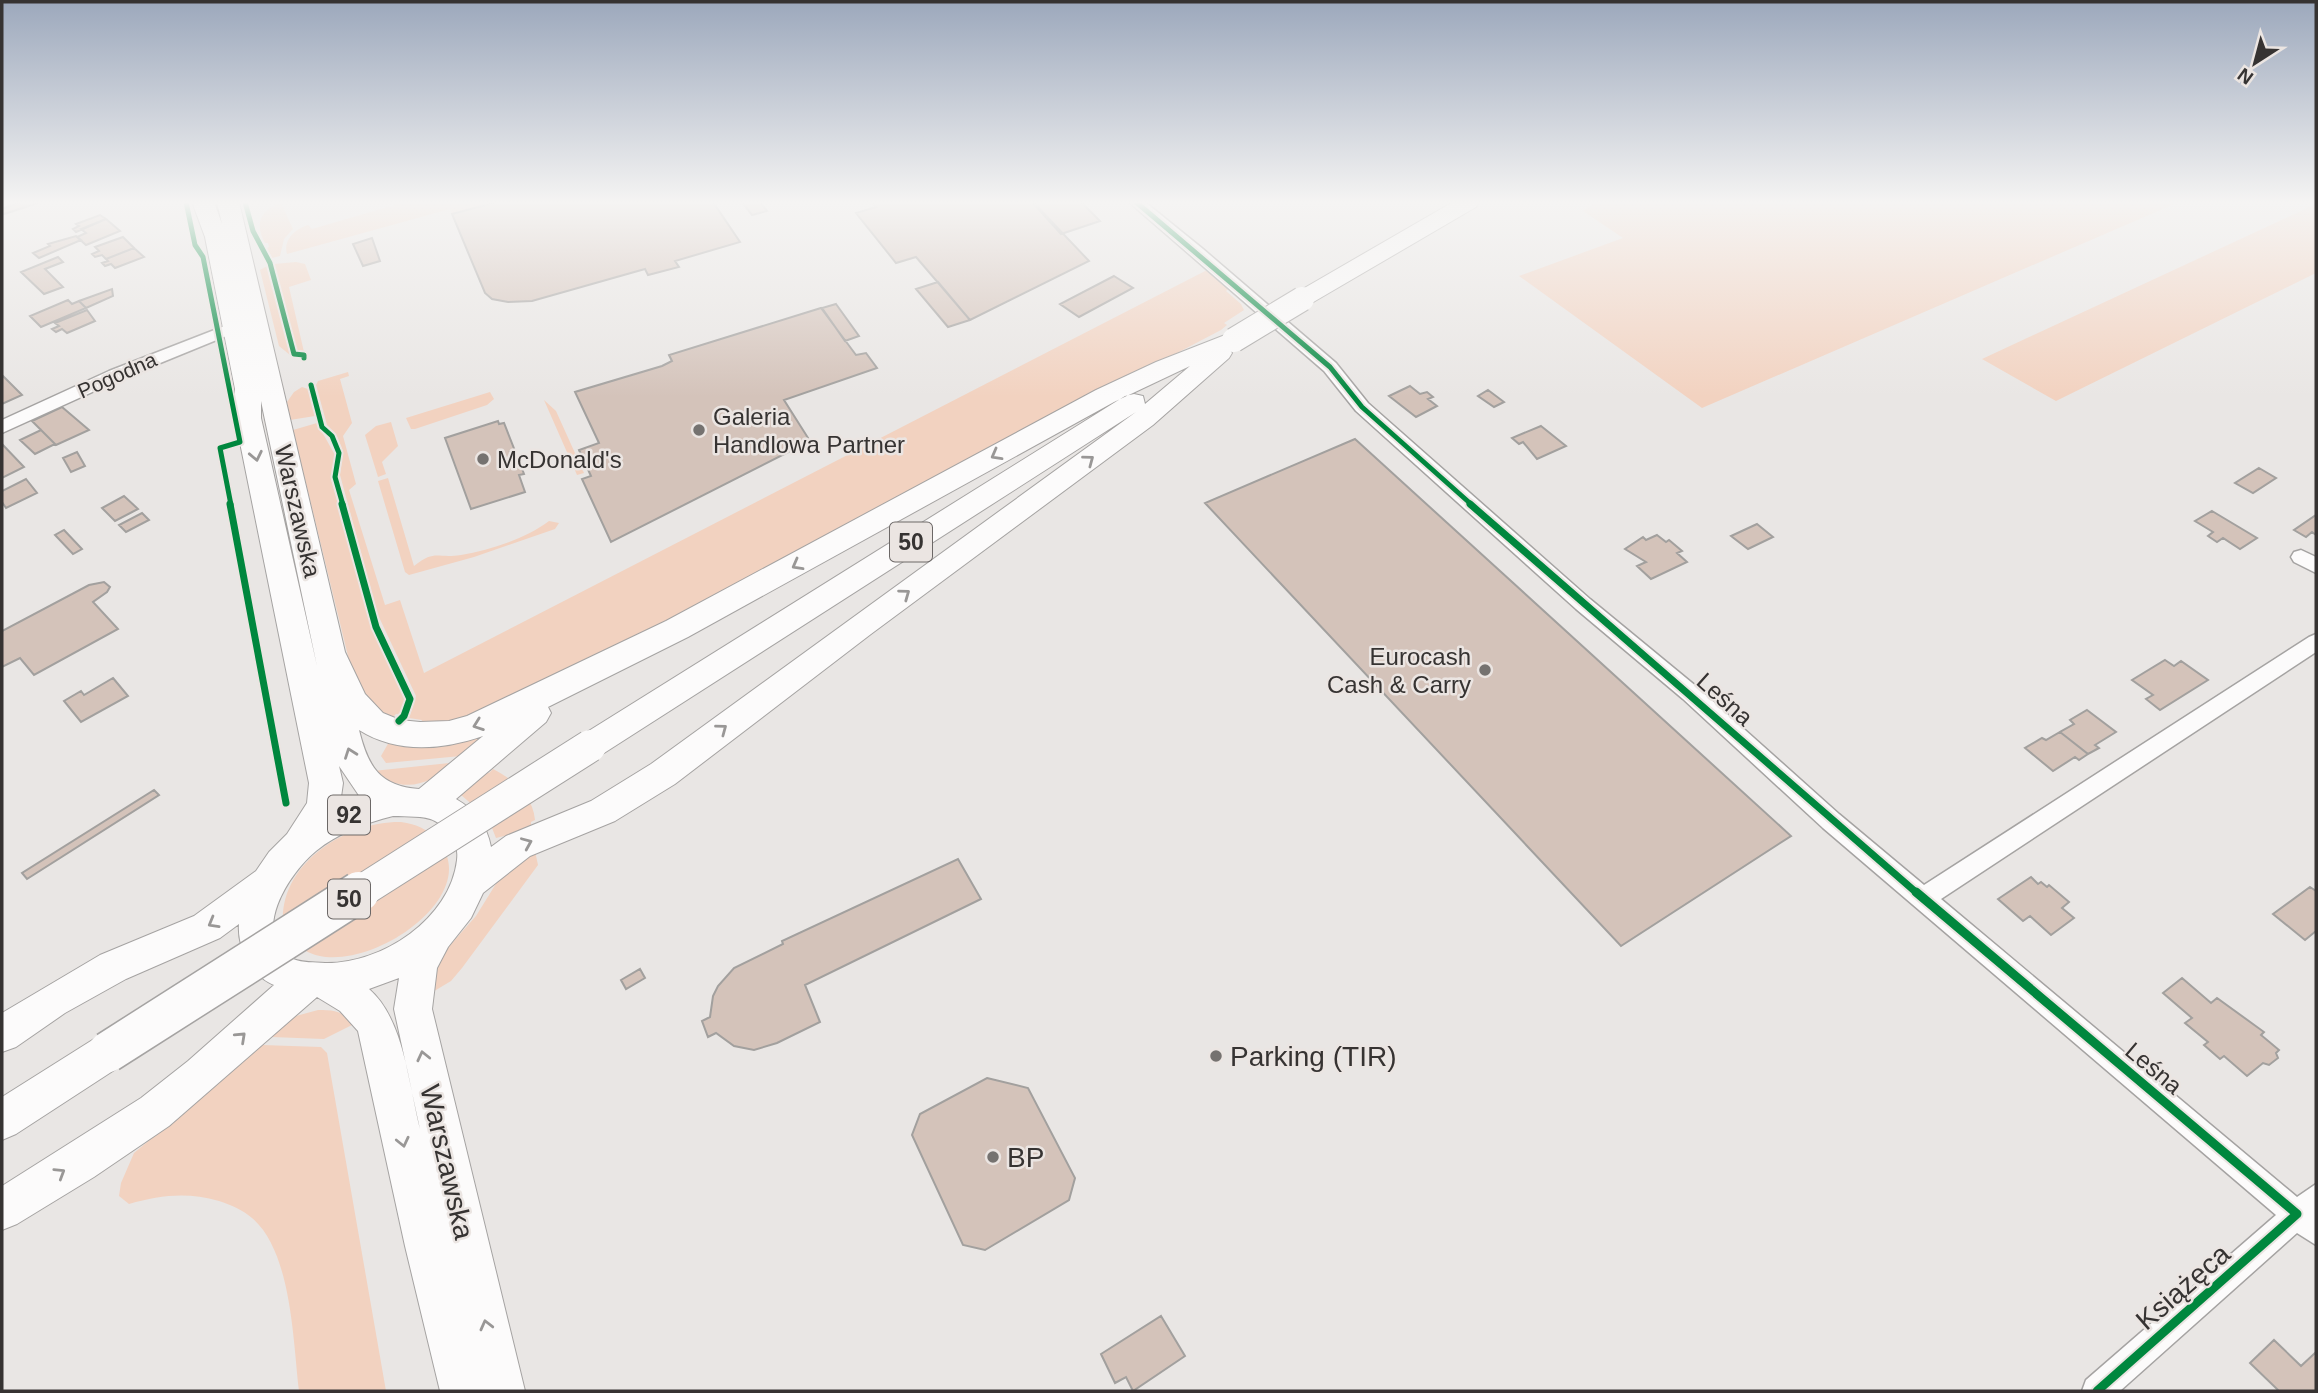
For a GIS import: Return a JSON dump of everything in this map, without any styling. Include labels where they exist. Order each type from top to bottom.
[{"type":"main road","name":"Warszawska","points":[[222,267],[248,389],[248,418],[326,792],[314,824],[300,843]]},
{"type":"main road","name":"Warszawska","points":[[242,267],[333,659],[336,702],[351,757],[361,777],[374,791],[409,803]]},
{"type":"main road","name":"50","points":[[2,1120],[1234,340],[1357,267]]},
{"type":"main road","points":[[333,659],[351,702],[376,725],[391,731],[421,735],[446,734],[476,727],[607,666],[1105,396],[1165,367],[1234,340]]},
{"type":"main road","points":[[471,882],[518,846],[603,811],[663,774],[1133,427],[1190,381],[1234,340]]},
{"type":"main road","points":[[409,803],[458,780],[528,718],[607,666]]},
{"type":"main road","name":"92","points":[[409,803],[447,811],[463,824],[473,842],[475,864],[471,882],[451,918],[435,935],[410,954],[382,969],[352,978],[317,980],[283,972],[270,962],[261,950],[256,936],[255,920],[267,882],[282,861],[300,843],[330,823],[361,809],[409,803]]},
{"type":"main road","points":[[2,1034],[52,1001],[113,967],[207,927],[226,916],[267,882]]},
{"type":"main road","name":"Warszawska","points":[[435,935],[419,967],[413,1009],[463,1233],[502,1391]]},
{"type":"main road","name":"Warszawska","points":[[317,980],[354,998],[367,1010],[376,1025],[426,1246],[463,1391]]},
{"type":"main road","points":[[2,1209],[136,1126],[202,1074],[263,1016],[317,980]]},
{"type":"street","name":"Leśna","points":[[1215,267],[1330,367],[1362,407],[1583,604],[1659,666],[1831,821],[2310,1214]]},
{"type":"street","name":"Pogodna","points":[[2,427],[115,375],[235,327]]},
{"type":"street","points":[[1923,898],[2316,642]]},
{"type":"street","name":"Książęca","points":[[2097,1391],[2310,1214]]},
{"type":"shaded area","points":[[267,267],[290,355],[279,346],[260,270]]},
{"type":"shaded area","points":[[275,267],[306,267],[311,280],[289,287],[304,352],[297,352]]},
{"type":"shaded area","points":[[1544,267],[2028,267],[1702,408],[1519,276]]},
{"type":"shaded area","points":[[2180,267],[2316,267],[2316,273],[2056,401],[1982,359]]},
{"type":"shaded area","points":[[1209,269],[1229,288],[1226,291],[1244,310],[1224,323],[1227,325],[1221,330],[606,652],[461,722],[421,725],[422,720],[409,718],[416,696],[378,615],[340,475],[343,451],[336,434],[327,425],[316,385],[318,381],[348,372],[349,376],[340,379],[352,423],[343,436],[356,484],[349,490],[385,605],[400,600],[424,673]]},
{"type":"shaded area","points":[[302,387],[308,389],[315,416],[290,420],[287,402],[294,392]]},
{"type":"shaded area","points":[[490,392],[494,399],[487,405],[415,429],[411,429],[406,418]]},
{"type":"shaded area","points":[[544,400],[556,411],[584,473],[577,475]]},
{"type":"shaded area","points":[[391,422],[398,446],[382,462],[386,474],[378,477],[365,435],[376,426]]},
{"type":"shaded area","points":[[317,423],[335,455],[331,479],[372,627],[405,699],[400,715],[396,714],[390,720],[358,697],[293,430]]},
{"type":"shaded area","points":[[388,478],[414,566],[432,556],[461,555],[495,547],[529,533],[549,521],[559,523],[555,529],[474,557],[409,575],[405,572],[378,481]]},
{"type":"shaded area","points":[[487,733],[461,756],[386,763],[381,756],[389,742]]},
{"type":"shaded area","points":[[459,762],[438,776],[418,784],[396,783],[373,771]]},
{"type":"shaded area","points":[[493,769],[514,782],[526,795],[535,820],[531,822],[531,829],[496,838],[488,818],[461,795],[485,772],[489,773]]},
{"type":"shaded area","points":[[401,822],[430,833],[438,841],[449,863],[446,886],[432,908],[411,928],[384,944],[356,954],[329,957],[306,951],[283,921],[285,900],[293,880],[305,863],[340,837],[360,829]]},
{"type":"shaded area","points":[[535,851],[538,865],[462,968],[451,981],[431,993],[434,966],[444,952],[476,916],[502,874]]},
{"type":"shaded area","points":[[318,1010],[338,1012],[352,1025],[324,1039],[271,1037],[285,1019]]},
{"type":"shaded area","points":[[262,1045],[321,1047],[327,1053],[386,1391],[299,1391],[292,1324],[283,1275],[265,1233],[248,1215],[237,1208],[196,1196],[152,1198],[129,1204],[119,1196],[121,1183],[134,1153],[237,1067],[248,1049],[255,1052]]},
{"type":"building","points":[[33,267],[50,267],[45,269],[63,287],[44,294],[21,272]]},
{"type":"building","points":[[474,267],[679,267],[648,275],[645,269],[532,301],[508,302],[492,299],[485,293]]},
{"type":"building","points":[[925,267],[1077,267],[970,320]]},
{"type":"building","points":[[1114,276],[1133,288],[1079,317],[1060,304]]},
{"type":"building","points":[[938,282],[970,320],[948,327],[916,289]]},
{"type":"building","points":[[112,289],[113,296],[86,308],[79,301]]},
{"type":"building","points":[[68,300],[72,304],[79,301],[86,308],[41,327],[30,316]]},
{"type":"building","points":[[836,304],[859,336],[845,341],[822,308]]},
{"type":"building","name":"Galeria Handlowa Partner","points":[[821,308],[856,355],[866,353],[877,368],[784,400],[810,441],[611,542],[582,479],[591,476],[579,450],[599,443],[575,392],[662,366],[672,361],[669,355]]},
{"type":"building","points":[[87,310],[95,321],[67,333],[62,329],[56,332],[52,329],[59,326],[55,323]]},
{"type":"building","points":[[2,375],[22,395],[2,404]]},
{"type":"building","points":[[1410,386],[1420,394],[1427,392],[1433,397],[1428,399],[1437,406],[1416,417],[1389,396]]},
{"type":"building","points":[[1488,390],[1504,402],[1494,407],[1478,396]]},
{"type":"building","points":[[62,407],[89,430],[56,445],[32,421]]},
{"type":"building","name":"McDonald's","points":[[498,421],[499,424],[504,423],[515,451],[510,452],[516,468],[521,466],[524,474],[519,475],[525,492],[471,509],[445,438]]},
{"type":"building","points":[[1541,426],[1566,446],[1537,459],[1523,442],[1519,444],[1512,438]]},
{"type":"building","points":[[41,430],[55,444],[35,454],[20,440]]},
{"type":"building","name":"Eurocash Cash & Carry","points":[[1355,439],[1791,836],[1621,946],[1205,503]]},
{"type":"building","points":[[2,444],[24,467],[2,478]]},
{"type":"building","points":[[77,452],[85,466],[71,472],[63,458]]},
{"type":"building","points":[[2259,468],[2276,478],[2253,493],[2235,483]]},
{"type":"building","points":[[26,479],[37,493],[6,508],[2,502],[2,491]]},
{"type":"building","points":[[124,496],[138,509],[115,521],[102,508]]},
{"type":"building","points":[[2212,511],[2257,538],[2240,549],[2223,538],[2217,542],[2208,536],[2213,532],[2195,521]]},
{"type":"building","points":[[142,513],[149,520],[126,532],[119,525]]},
{"type":"building","points":[[2316,515],[2316,535],[2312,532],[2306,537],[2294,530]]},
{"type":"building","points":[[1757,524],[1773,537],[1748,549],[1731,536]]},
{"type":"building","points":[[64,530],[82,549],[73,554],[55,535]]},
{"type":"building","points":[[1657,535],[1666,542],[1669,540],[1682,551],[1677,553],[1687,562],[1651,579],[1637,566],[1646,562],[1625,549],[1643,537],[1646,540]]},
{"type":"building","points":[[104,582],[110,587],[93,602],[118,629],[34,675],[20,658],[2,667],[2,631],[89,585]]},
{"type":"building","points":[[2165,660],[2174,666],[2181,661],[2208,680],[2160,710],[2146,699],[2153,695],[2132,680]]},
{"type":"building","points":[[113,678],[128,696],[81,722],[64,701],[81,691],[84,695]]},
{"type":"building","points":[[2087,710],[2116,732],[2095,745],[2099,748],[2088,754],[2060,732],[2074,724],[2070,720]]},
{"type":"building","points":[[2060,732],[2088,754],[2079,760],[2075,757],[2053,771],[2025,748]]},
{"type":"building","points":[[154,790],[159,795],[27,879],[22,873]]},
{"type":"building","points":[[958,859],[981,899],[805,985],[820,1022],[777,1043],[754,1050],[734,1046],[716,1033],[708,1037],[702,1021],[710,1017],[713,996],[734,968],[783,944],[782,941]]},
{"type":"building","points":[[2031,877],[2038,884],[2041,882],[2047,887],[2049,885],[2069,902],[2062,908],[2074,918],[2051,935],[2030,916],[2023,921],[1998,899]]},
{"type":"building","points":[[2310,887],[2316,891],[2316,931],[2305,940],[2273,914]]},
{"type":"building","points":[[640,969],[645,978],[626,989],[621,980]]},
{"type":"building","points":[[2182,978],[2211,1003],[2217,998],[2264,1032],[2261,1035],[2279,1050],[2276,1053],[2278,1058],[2269,1065],[2263,1063],[2247,1076],[2224,1056],[2220,1059],[2204,1045],[2208,1042],[2185,1023],[2192,1018],[2163,993]]},
{"type":"building","name":"BP","points":[[987,1078],[1028,1088],[1075,1178],[1069,1200],[985,1250],[963,1245],[912,1135],[920,1114]]},
{"type":"building","points":[[1161,1316],[1185,1356],[1133,1391],[1126,1377],[1115,1383],[1101,1354]]},
{"type":"building","points":[[2274,1340],[2301,1366],[2316,1352],[2316,1391],[2279,1391],[2250,1363]]},
{"type":"cycle path","points":[[205,267],[240,442],[220,448],[286,803]]},
{"type":"cycle path","points":[[271,267],[294,354],[304,355],[304,358]]},
{"type":"cycle path","points":[[1215,267],[1330,367],[1362,407],[1583,604],[1690,693],[1831,821],[2297,1214],[2097,1391]]},
{"type":"cycle path","points":[[311,385],[322,427],[332,436],[339,453],[335,477],[376,627],[410,699],[404,716],[399,721]]},
{"type":"place","name":"Galeria Handlowa Partner","points":[[699,430]]},
{"type":"place","name":"McDonald's","points":[[483,459]]},
{"type":"place","name":"Eurocash Cash & Carry","points":[[1485,670]]},
{"type":"place","name":"Parking (TIR)","points":[[1216,1056]]},
{"type":"place","name":"BP","points":[[993,1157]]}]
